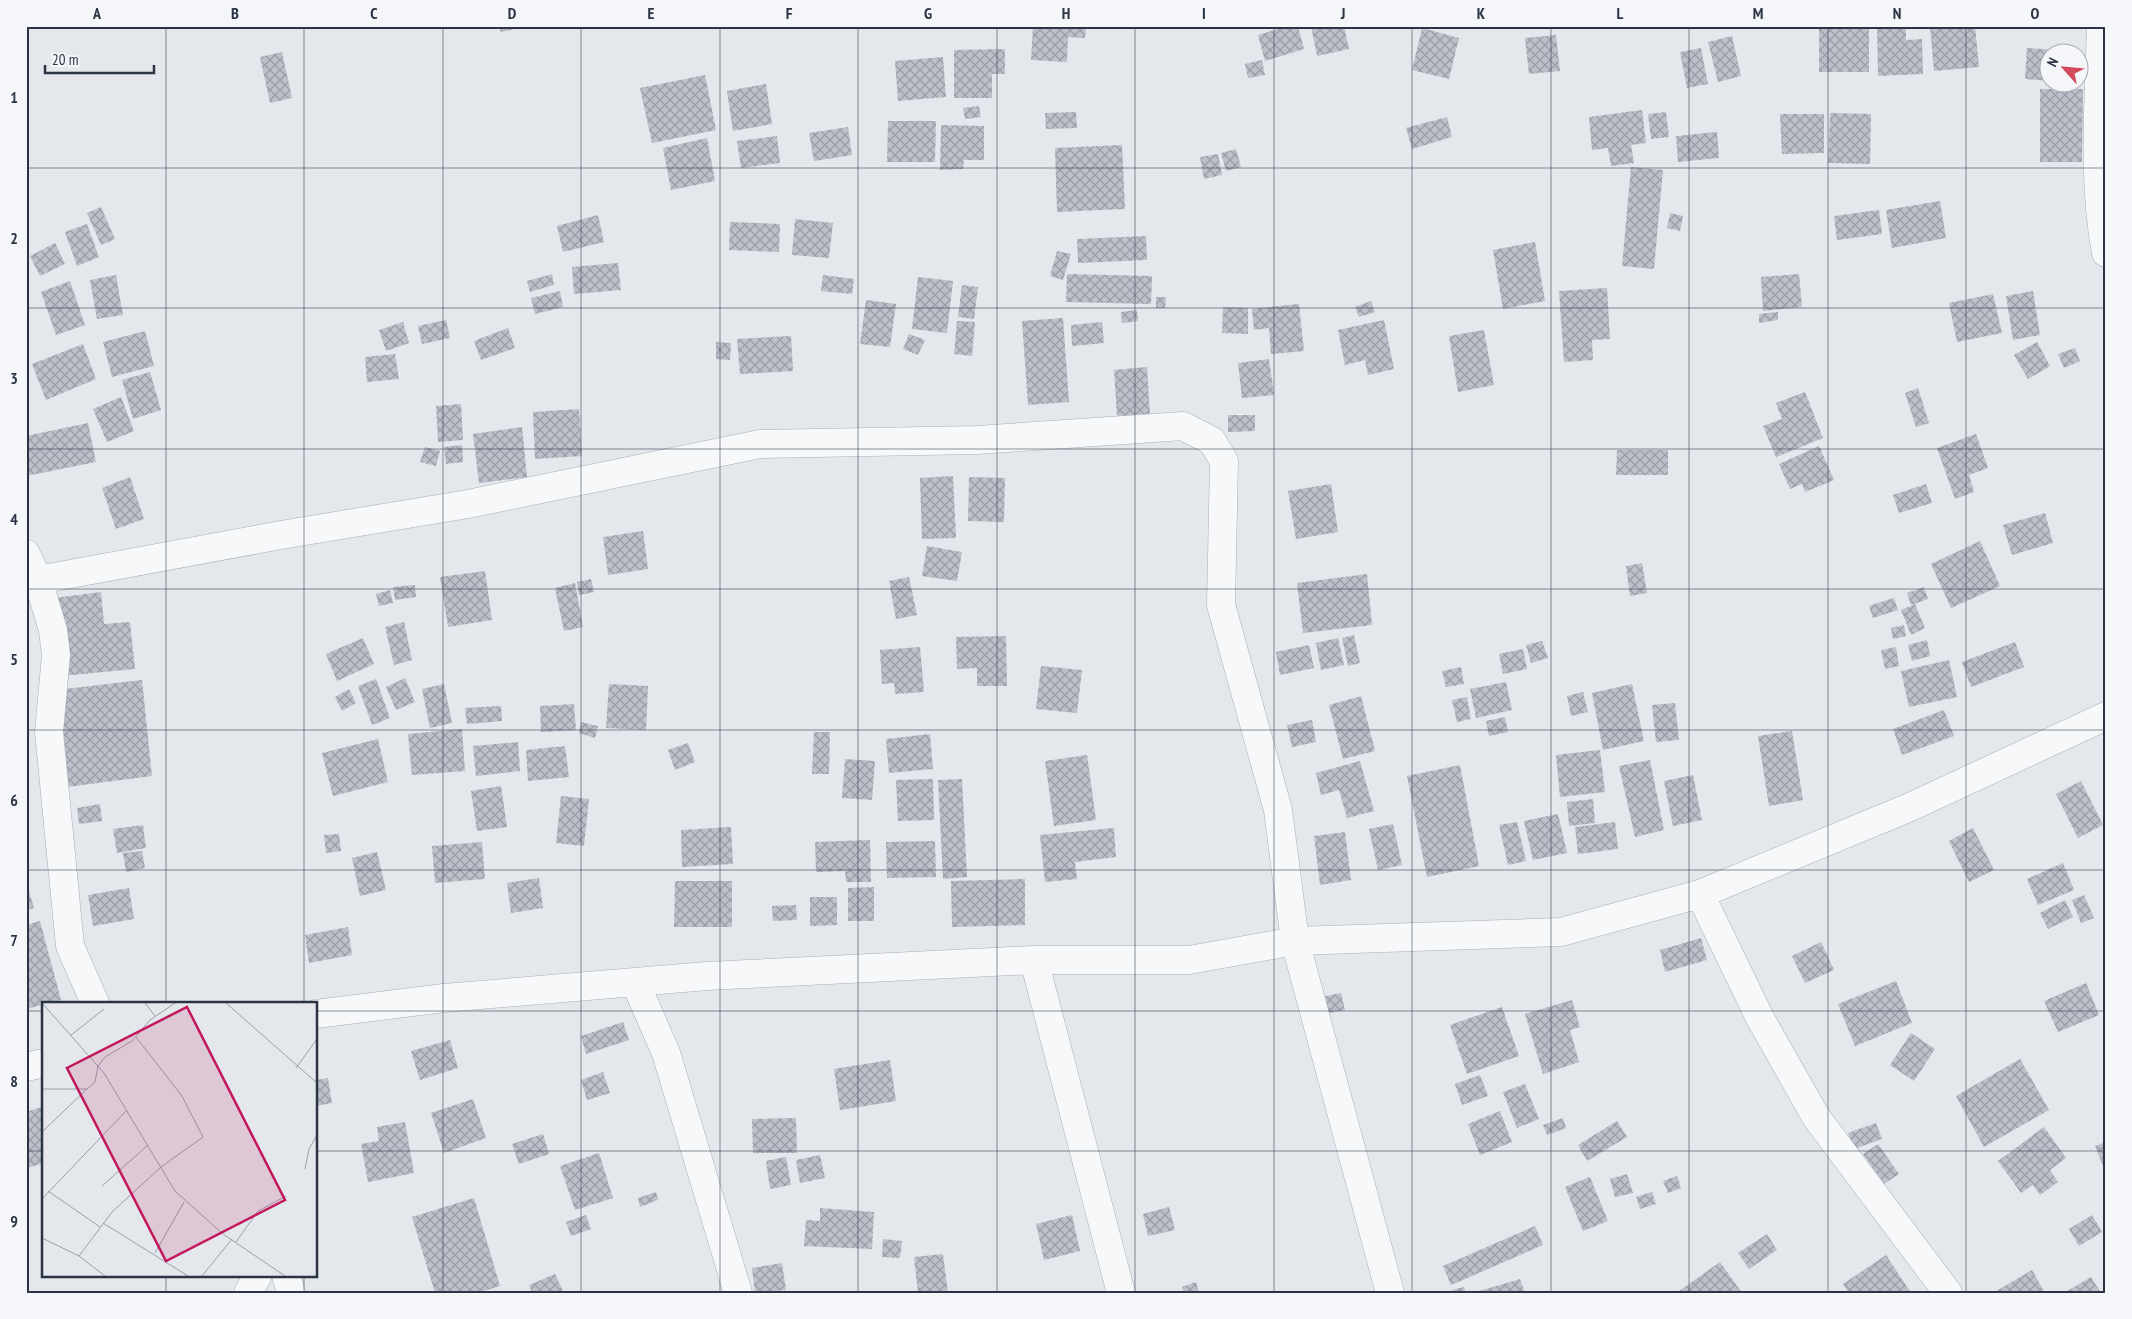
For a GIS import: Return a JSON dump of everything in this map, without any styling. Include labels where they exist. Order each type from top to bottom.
[{"type":"street","points":[[2101,26],[2097,182],[2098,214],[2106,253]]},
{"type":"street","points":[[38,580],[281,535],[468,504],[760,444],[977,440],[1183,426],[1212,441],[1224,461],[1221,605],[1278,810],[1294,941],[1390,1293]]},
{"type":"street","points":[[26,554],[38,580],[53,630],[56,656],[49,732],[70,946],[95,1002]]},
{"type":"street","points":[[318,1014],[444,998],[707,976],[1034,960],[1188,960],[1294,941],[1561,932],[1700,894],[1908,808],[2106,716]]},
{"type":"street","points":[[1700,894],[1760,1018],[1816,1117],[1948,1293]]},
{"type":"street","points":[[1034,960],[1122,1293]]},
{"type":"street","points":[[635,982],[666,1053],[738,1293]]},
{"type":"street","points":[[26,1067],[42,1063]]},
{"type":"street","points":[[248,1293],[257,1276]]},
{"type":"street","points":[[286,1276],[291,1293]]},
{"type":"building","points":[[499,26],[523,26],[523,27],[501,32]]},
{"type":"building","points":[[1033,26],[1086,26],[1085,38],[1068,37],[1067,62],[1031,60]]},
{"type":"building","points":[[1287,26],[1298,26],[1304,49],[1265,61],[1258,35]]},
{"type":"building","points":[[1311,26],[1344,26],[1349,49],[1317,56]]},
{"type":"building","points":[[1847,26],[1869,26],[1869,72],[1819,72],[1819,29],[1847,29]]},
{"type":"building","points":[[1930,26],[1975,26],[1979,67],[1934,71]]},
{"type":"building","points":[[1906,27],[1906,40],[1922,39],[1923,74],[1878,76],[1877,28]]},
{"type":"building","points":[[1422,28],[1459,38],[1449,79],[1412,70]]},
{"type":"building","points":[[1556,35],[1560,71],[1529,74],[1525,38]]},
{"type":"building","points":[[1732,36],[1741,76],[1718,82],[1708,42]]},
{"type":"building","points":[[1701,48],[1708,84],[1687,88],[1680,52]]},
{"type":"building","points":[[2027,48],[2040,49],[2040,80],[2025,79]]},
{"type":"building","points":[[1005,49],[1005,74],[992,74],[992,98],[954,98],[954,50]]},
{"type":"building","points":[[282,52],[292,98],[270,103],[260,57]]},
{"type":"building","points":[[943,57],[946,97],[898,101],[895,61]]},
{"type":"building","points":[[1262,60],[1265,75],[1248,78],[1245,64]]},
{"type":"building","points":[[705,75],[716,130],[652,143],[640,88]]},
{"type":"building","points":[[766,84],[772,124],[733,131],[727,91]]},
{"type":"building","points":[[2040,92],[2083,92],[2082,162],[2040,162]]},
{"type":"building","points":[[979,106],[981,117],[965,119],[963,108]]},
{"type":"building","points":[[1642,110],[1646,143],[1631,145],[1634,163],[1611,166],[1608,148],[1592,150],[1589,117]]},
{"type":"building","points":[[1076,112],[1077,128],[1046,129],[1045,113]]},
{"type":"building","points":[[1666,112],[1669,137],[1651,139],[1648,114]]},
{"type":"building","points":[[1830,113],[1871,114],[1870,164],[1828,163]]},
{"type":"building","points":[[1780,114],[1824,114],[1824,153],[1782,154]]},
{"type":"building","points":[[1447,117],[1452,137],[1412,149],[1406,128]]},
{"type":"building","points":[[888,121],[936,121],[935,162],[887,162]]},
{"type":"building","points":[[941,125],[984,126],[984,160],[964,160],[963,169],[940,170]]},
{"type":"building","points":[[848,127],[852,155],[814,161],[809,133]]},
{"type":"building","points":[[1717,132],[1719,158],[1678,162],[1676,136]]},
{"type":"building","points":[[777,136],[780,163],[741,168],[737,141]]},
{"type":"building","points":[[707,138],[715,181],[671,190],[663,148]]},
{"type":"building","points":[[1122,145],[1125,209],[1057,212],[1055,148]]},
{"type":"building","points":[[1236,149],[1241,167],[1226,171],[1221,153]]},
{"type":"building","points":[[1218,154],[1222,175],[1204,179],[1200,157]]},
{"type":"building","points":[[1631,167],[1663,170],[1654,269],[1622,266]]},
{"type":"building","points":[[1940,201],[1946,238],[1892,248],[1886,210]]},
{"type":"building","points":[[101,207],[115,239],[101,245],[87,213]]},
{"type":"building","points":[[1879,210],[1882,234],[1837,240],[1834,216]]},
{"type":"building","points":[[1670,213],[1683,216],[1680,231],[1667,228]]},
{"type":"building","points":[[598,215],[604,242],[563,252],[557,226]]},
{"type":"building","points":[[795,219],[833,223],[829,258],[792,255]]},
{"type":"building","points":[[730,222],[780,224],[779,252],[729,250]]},
{"type":"building","points":[[87,224],[99,257],[77,266],[65,232]]},
{"type":"building","points":[[1146,236],[1147,260],[1078,263],[1077,239]]},
{"type":"building","points":[[1535,242],[1545,301],[1503,309],[1493,250]]},
{"type":"building","points":[[55,243],[65,264],[40,276],[30,256]]},
{"type":"building","points":[[1057,251],[1071,254],[1063,280],[1050,276]]},
{"type":"building","points":[[618,263],[621,290],[574,294],[572,267]]},
{"type":"building","points":[[552,274],[554,285],[530,292],[527,281]]},
{"type":"building","points":[[1067,274],[1152,276],[1151,304],[1066,302]]},
{"type":"building","points":[[1799,274],[1802,307],[1763,311],[1761,277]]},
{"type":"building","points":[[116,275],[123,315],[97,319],[90,280]]},
{"type":"building","points":[[823,275],[854,279],[852,294],[821,291]]},
{"type":"building","points":[[918,277],[953,281],[947,333],[912,329]]},
{"type":"building","points":[[70,281],[85,325],[56,335],[41,292]]},
{"type":"building","points":[[962,285],[978,287],[974,319],[958,317]]},
{"type":"building","points":[[1607,288],[1610,339],[1592,340],[1593,360],[1564,362],[1559,291]]},
{"type":"building","points":[[560,291],[563,307],[535,314],[531,298]]},
{"type":"building","points":[[2033,291],[2040,335],[2013,340],[2006,296]]},
{"type":"building","points":[[1993,294],[2002,333],[1957,342],[1949,303]]},
{"type":"building","points":[[1156,297],[1166,297],[1165,308],[1156,308]]},
{"type":"building","points":[[866,300],[896,304],[890,347],[860,344]]},
{"type":"building","points":[[1371,301],[1375,312],[1359,317],[1355,307]]},
{"type":"building","points":[[1299,304],[1304,351],[1271,354],[1269,328],[1254,330],[1252,309]]},
{"type":"building","points":[[1223,307],[1248,308],[1248,334],[1222,333]]},
{"type":"building","points":[[1137,310],[1138,321],[1122,323],[1121,312]]},
{"type":"building","points":[[1778,312],[1778,320],[1759,323],[1759,314]]},
{"type":"building","points":[[1063,318],[1069,402],[1028,405],[1022,321]]},
{"type":"building","points":[[446,320],[450,338],[422,344],[418,326]]},
{"type":"building","points":[[1384,320],[1394,369],[1368,375],[1365,360],[1345,365],[1338,330]]},
{"type":"building","points":[[957,321],[975,322],[972,356],[954,354]]},
{"type":"building","points":[[403,322],[409,343],[386,351],[379,330]]},
{"type":"building","points":[[1102,322],[1104,343],[1072,346],[1071,325]]},
{"type":"building","points":[[508,328],[515,348],[481,360],[474,341]]},
{"type":"building","points":[[1484,330],[1494,385],[1458,392],[1449,336]]},
{"type":"building","points":[[145,331],[154,366],[112,377],[103,342]]},
{"type":"building","points":[[909,334],[925,340],[918,355],[903,349]]},
{"type":"building","points":[[791,336],[793,371],[740,374],[737,339]]},
{"type":"building","points":[[716,342],[731,343],[730,360],[716,359]]},
{"type":"building","points":[[2037,342],[2050,366],[2028,379],[2014,355]]},
{"type":"building","points":[[83,344],[96,379],[46,400],[32,364]]},
{"type":"building","points":[[2075,348],[2080,361],[2064,368],[2058,354]]},
{"type":"building","points":[[395,354],[399,379],[367,382],[365,357]]},
{"type":"building","points":[[1269,359],[1274,395],[1242,398],[1238,363]]},
{"type":"building","points":[[1147,367],[1150,414],[1117,416],[1114,370]]},
{"type":"building","points":[[150,372],[161,410],[133,419],[122,380]]},
{"type":"building","points":[[1918,388],[1929,423],[1916,427],[1905,393]]},
{"type":"building","points":[[1805,392],[1823,438],[1776,457],[1763,426],[1782,419],[1776,403]]},
{"type":"building","points":[[121,397],[134,431],[107,442],[93,409]]},
{"type":"building","points":[[461,404],[463,440],[438,442],[436,406]]},
{"type":"building","points":[[579,409],[582,456],[535,459],[533,412]]},
{"type":"building","points":[[1228,415],[1255,415],[1255,431],[1228,432]]},
{"type":"building","points":[[88,423],[96,462],[26,476],[26,436]]},
{"type":"building","points":[[522,427],[527,477],[479,483],[473,434]]},
{"type":"building","points":[[1976,434],[1988,468],[1969,475],[1974,492],[1955,499],[1937,448]]},
{"type":"building","points":[[462,445],[463,462],[446,464],[444,447]]},
{"type":"building","points":[[1819,446],[1834,480],[1805,492],[1802,484],[1790,489],[1779,464]]},
{"type":"building","points":[[425,447],[440,451],[436,466],[420,462]]},
{"type":"building","points":[[1617,450],[1668,450],[1668,475],[1616,475]]},
{"type":"building","points":[[953,476],[956,538],[922,539],[920,478]]},
{"type":"building","points":[[130,477],[144,519],[116,529],[102,488]]},
{"type":"building","points":[[969,477],[1005,478],[1004,522],[968,521]]},
{"type":"building","points":[[1331,484],[1338,532],[1296,539],[1288,491]]},
{"type":"building","points":[[1926,484],[1932,503],[1899,513],[1893,495]]},
{"type":"building","points":[[2045,513],[2053,543],[2012,555],[2003,525]]},
{"type":"building","points":[[643,531],[648,569],[608,575],[603,537]]},
{"type":"building","points":[[1980,541],[2000,586],[1951,608],[1931,564]]},
{"type":"building","points":[[927,546],[962,552],[957,581],[922,576]]},
{"type":"building","points":[[1642,563],[1647,593],[1630,596],[1626,566]]},
{"type":"building","points":[[485,571],[492,620],[448,627],[440,577]]},
{"type":"building","points":[[1367,574],[1372,625],[1303,633],[1297,583]]},
{"type":"building","points":[[909,577],[917,615],[896,619],[889,581]]},
{"type":"building","points":[[591,579],[594,592],[579,595],[577,582]]},
{"type":"building","points":[[575,583],[583,627],[564,631],[555,588]]},
{"type":"building","points":[[415,585],[416,597],[395,600],[393,587]]},
{"type":"building","points":[[1924,587],[1928,599],[1911,605],[1907,593]]},
{"type":"building","points":[[390,590],[393,603],[379,606],[376,594]]},
{"type":"building","points":[[101,592],[104,624],[130,622],[135,669],[61,676],[54,598]]},
{"type":"building","points":[[1894,598],[1898,610],[1873,618],[1869,606]]},
{"type":"building","points":[[1915,604],[1925,628],[1911,635],[1901,610]]},
{"type":"building","points":[[404,622],[412,660],[394,665],[385,627]]},
{"type":"building","points":[[1904,625],[1906,636],[1893,639],[1891,628]]},
{"type":"building","points":[[1354,635],[1360,663],[1348,666],[1342,638]]},
{"type":"building","points":[[1006,636],[1007,686],[977,686],[977,668],[957,669],[956,637]]},
{"type":"building","points":[[363,638],[374,664],[337,681],[326,654]]},
{"type":"building","points":[[1338,638],[1344,665],[1321,670],[1316,643]]},
{"type":"building","points":[[1927,640],[1930,656],[1912,661],[1908,645]]},
{"type":"building","points":[[1542,641],[1548,658],[1531,663],[1526,645]]},
{"type":"building","points":[[2015,642],[2024,667],[1971,687],[1962,662]]},
{"type":"building","points":[[1309,645],[1314,668],[1280,675],[1276,652]]},
{"type":"building","points":[[920,647],[924,692],[895,694],[894,683],[882,684],[880,650]]},
{"type":"building","points":[[1896,647],[1899,666],[1885,669],[1881,650]]},
{"type":"building","points":[[1523,649],[1527,669],[1503,674],[1499,654]]},
{"type":"building","points":[[1949,660],[1957,697],[1909,707],[1901,671]]},
{"type":"building","points":[[1041,666],[1082,670],[1077,713],[1036,709]]},
{"type":"building","points":[[1461,667],[1464,684],[1446,687],[1442,671]]},
{"type":"building","points":[[405,678],[415,702],[396,710],[386,687]]},
{"type":"building","points":[[376,679],[390,718],[372,725],[358,686]]},
{"type":"building","points":[[142,680],[152,776],[67,787],[56,690]]},
{"type":"building","points":[[1506,682],[1512,710],[1476,718],[1470,689]]},
{"type":"building","points":[[444,684],[452,723],[430,728],[422,689]]},
{"type":"building","points":[[609,684],[648,686],[646,730],[606,728]]},
{"type":"building","points":[[1632,684],[1644,741],[1603,750],[1592,693]]},
{"type":"building","points":[[349,689],[356,703],[342,711],[335,697]]},
{"type":"building","points":[[1583,692],[1588,712],[1571,716],[1567,696]]},
{"type":"building","points":[[1361,696],[1375,751],[1343,759],[1329,705]]},
{"type":"building","points":[[1467,697],[1471,719],[1457,722],[1452,700]]},
{"type":"building","points":[[1675,703],[1679,740],[1656,742],[1652,705]]},
{"type":"building","points":[[574,704],[576,730],[541,732],[540,706]]},
{"type":"building","points":[[501,706],[502,721],[467,724],[465,708]]},
{"type":"building","points":[[1944,710],[1954,736],[1902,755],[1893,729]]},
{"type":"building","points":[[1505,717],[1508,732],[1489,736],[1486,721]]},
{"type":"building","points":[[1312,720],[1316,742],[1292,747],[1287,725]]},
{"type":"building","points":[[581,722],[598,726],[595,738],[579,733]]},
{"type":"building","points":[[462,729],[465,771],[412,775],[408,734]]},
{"type":"building","points":[[1792,731],[1803,800],[1769,806],[1758,736]]},
{"type":"building","points":[[814,732],[830,732],[829,774],[812,774]]},
{"type":"building","points":[[930,734],[933,769],[889,773],[886,739]]},
{"type":"building","points":[[378,739],[388,782],[333,796],[322,753]]},
{"type":"building","points":[[518,742],[520,771],[476,776],[473,746]]},
{"type":"building","points":[[688,743],[695,762],[675,770],[668,750]]},
{"type":"building","points":[[565,746],[569,777],[528,781],[526,750]]},
{"type":"building","points":[[1600,750],[1605,792],[1560,797],[1556,755]]},
{"type":"building","points":[[1087,755],[1096,820],[1054,826],[1045,761]]},
{"type":"building","points":[[845,759],[875,761],[872,800],[842,798]]},
{"type":"building","points":[[1650,760],[1664,830],[1635,837],[1619,766]]},
{"type":"building","points":[[1360,761],[1374,811],[1347,818],[1339,790],[1321,795],[1316,773]]},
{"type":"building","points":[[1460,765],[1479,866],[1427,877],[1407,776]]},
{"type":"building","points":[[1693,775],[1702,820],[1673,826],[1664,781]]},
{"type":"building","points":[[933,779],[934,820],[898,821],[896,780]]},
{"type":"building","points":[[962,779],[967,877],[943,879],[938,780]]},
{"type":"building","points":[[2081,781],[2103,825],[2078,838],[2056,794]]},
{"type":"building","points":[[501,786],[507,827],[477,831],[471,791]]},
{"type":"building","points":[[561,796],[589,799],[584,846],[556,843]]},
{"type":"building","points":[[1593,799],[1595,823],[1569,826],[1567,802]]},
{"type":"building","points":[[100,804],[102,821],[79,824],[77,808]]},
{"type":"building","points":[[1558,814],[1567,853],[1533,860],[1524,821]]},
{"type":"building","points":[[1517,822],[1526,861],[1508,865],[1499,825]]},
{"type":"building","points":[[1615,822],[1618,849],[1578,854],[1575,827]]},
{"type":"building","points":[[1393,824],[1402,865],[1378,870],[1369,829]]},
{"type":"building","points":[[143,825],[146,848],[117,853],[113,829]]},
{"type":"building","points":[[731,827],[733,864],[682,867],[681,830]]},
{"type":"building","points":[[1114,828],[1116,857],[1075,862],[1077,879],[1045,882],[1040,835]]},
{"type":"building","points":[[1973,828],[1994,870],[1969,882],[1949,841]]},
{"type":"building","points":[[1345,832],[1351,880],[1320,885],[1314,836]]},
{"type":"building","points":[[339,834],[341,851],[326,853],[324,835]]},
{"type":"building","points":[[870,840],[871,882],[846,882],[845,871],[816,872],[815,842]]},
{"type":"building","points":[[935,841],[936,877],[887,878],[886,842]]},
{"type":"building","points":[[482,842],[485,879],[435,883],[432,846]]},
{"type":"building","points":[[142,851],[145,868],[126,872],[123,853]]},
{"type":"building","points":[[377,852],[386,890],[360,896],[352,858]]},
{"type":"building","points":[[2063,863],[2074,890],[2038,905],[2027,879]]},
{"type":"building","points":[[539,878],[543,908],[511,913],[507,883]]},
{"type":"building","points":[[1025,879],[1025,925],[952,927],[951,881]]},
{"type":"building","points":[[26,881],[34,908],[26,910]]},
{"type":"building","points":[[675,881],[732,881],[732,927],[674,927]]},
{"type":"building","points":[[874,887],[874,921],[848,921],[848,888]]},
{"type":"building","points":[[129,888],[134,919],[93,926],[88,895]]},
{"type":"building","points":[[2084,895],[2094,918],[2081,923],[2072,900]]},
{"type":"building","points":[[810,897],[837,897],[837,925],[810,926]]},
{"type":"building","points":[[2065,900],[2073,917],[2048,929],[2040,913]]},
{"type":"building","points":[[796,905],[797,920],[773,921],[772,906]]},
{"type":"building","points":[[40,921],[61,1000],[42,1002],[42,1005],[26,1009],[26,925]]},
{"type":"building","points":[[348,927],[352,955],[309,963],[305,935]]},
{"type":"building","points":[[1701,938],[1707,960],[1665,972],[1660,950]]},
{"type":"building","points":[[1821,942],[1834,970],[1805,983],[1792,956]]},
{"type":"building","points":[[1896,981],[1912,1023],[1855,1046],[1838,1004]]},
{"type":"building","points":[[2086,983],[2099,1015],[2058,1032],[2044,1001]]},
{"type":"building","points":[[1341,993],[1345,1010],[1325,1014],[1321,997]]},
{"type":"building","points":[[1572,1000],[1580,1027],[1570,1030],[1579,1062],[1543,1074],[1525,1014]]},
{"type":"building","points":[[1502,1007],[1519,1056],[1467,1074],[1450,1025]]},
{"type":"building","points":[[623,1022],[629,1040],[586,1054],[581,1036]]},
{"type":"building","points":[[1911,1033],[1935,1049],[1914,1081],[1890,1065]]},
{"type":"building","points":[[450,1040],[458,1068],[420,1080],[411,1051]]},
{"type":"building","points":[[2020,1059],[2049,1110],[1984,1147],[1956,1096]]},
{"type":"building","points":[[890,1060],[896,1101],[840,1110],[834,1069]]},
{"type":"building","points":[[603,1072],[610,1093],[587,1100],[581,1080]]},
{"type":"building","points":[[1480,1075],[1488,1096],[1462,1105],[1455,1084]]},
{"type":"building","points":[[328,1078],[332,1103],[318,1106],[318,1080]]},
{"type":"building","points":[[1525,1084],[1539,1119],[1517,1128],[1503,1092]]},
{"type":"building","points":[[473,1099],[486,1138],[444,1153],[431,1113]]},
{"type":"building","points":[[42,1107],[42,1164],[27,1168],[26,1112]]},
{"type":"building","points":[[1500,1111],[1512,1142],[1480,1155],[1468,1124]]},
{"type":"building","points":[[796,1118],[797,1153],[753,1153],[752,1119]]},
{"type":"building","points":[[1563,1118],[1566,1128],[1547,1135],[1543,1125]]},
{"type":"building","points":[[1617,1121],[1627,1137],[1587,1161],[1578,1145]]},
{"type":"building","points":[[405,1122],[414,1173],[368,1182],[361,1144],[379,1141],[377,1127]]},
{"type":"building","points":[[1876,1123],[1882,1139],[1854,1149],[1848,1133]]},
{"type":"building","points":[[2044,1127],[2066,1158],[2050,1170],[2058,1182],[2040,1195],[2033,1185],[2021,1193],[1998,1161]]},
{"type":"building","points":[[543,1134],[549,1154],[519,1164],[512,1144]]},
{"type":"building","points":[[2106,1142],[2106,1174],[2095,1146]]},
{"type":"building","points":[[1878,1144],[1899,1174],[1884,1184],[1863,1154]]},
{"type":"building","points":[[599,1153],[613,1198],[575,1210],[560,1166]]},
{"type":"building","points":[[820,1155],[825,1178],[800,1183],[796,1160]]},
{"type":"building","points":[[786,1157],[791,1185],[770,1189],[766,1161]]},
{"type":"building","points":[[1627,1174],[1633,1193],[1615,1197],[1610,1179]]},
{"type":"building","points":[[1677,1176],[1681,1188],[1668,1193],[1663,1181]]},
{"type":"building","points":[[1590,1177],[1608,1221],[1583,1231],[1565,1187]]},
{"type":"building","points":[[656,1192],[658,1200],[640,1207],[638,1198]]},
{"type":"building","points":[[1652,1192],[1656,1204],[1640,1209],[1636,1197]]},
{"type":"building","points":[[474,1198],[500,1286],[477,1293],[435,1293],[412,1217]]},
{"type":"building","points":[[1169,1207],[1175,1230],[1148,1236],[1143,1214]]},
{"type":"building","points":[[820,1208],[874,1212],[872,1249],[804,1246],[806,1220],[820,1221]]},
{"type":"building","points":[[586,1215],[591,1229],[571,1236],[566,1222]]},
{"type":"building","points":[[1072,1215],[1080,1251],[1044,1260],[1036,1224]]},
{"type":"building","points":[[2092,1215],[2102,1232],[2079,1246],[2069,1229]]},
{"type":"building","points":[[1535,1226],[1543,1245],[1451,1285],[1443,1266]]},
{"type":"building","points":[[1767,1234],[1777,1250],[1749,1269],[1738,1253]]},
{"type":"building","points":[[883,1239],[902,1241],[900,1258],[882,1257]]},
{"type":"building","points":[[943,1254],[948,1293],[918,1293],[914,1257]]},
{"type":"building","points":[[1886,1255],[1911,1293],[1849,1293],[1843,1284]]},
{"type":"building","points":[[1720,1262],[1742,1293],[1680,1293],[1679,1291]]},
{"type":"building","points":[[782,1263],[786,1290],[755,1293],[752,1268]]},
{"type":"building","points":[[2032,1270],[2045,1293],[1993,1293]]},
{"type":"building","points":[[555,1274],[564,1293],[532,1293],[529,1285]]},
{"type":"building","points":[[2091,1277],[2101,1293],[2064,1293]]},
{"type":"building","points":[[1520,1279],[1525,1293],[1476,1293],[1476,1292]]},
{"type":"building","points":[[1196,1282],[1199,1293],[1184,1293],[1182,1287]]},
{"type":"building","points":[[1464,1287],[1466,1293],[1452,1293],[1452,1290]]}]
